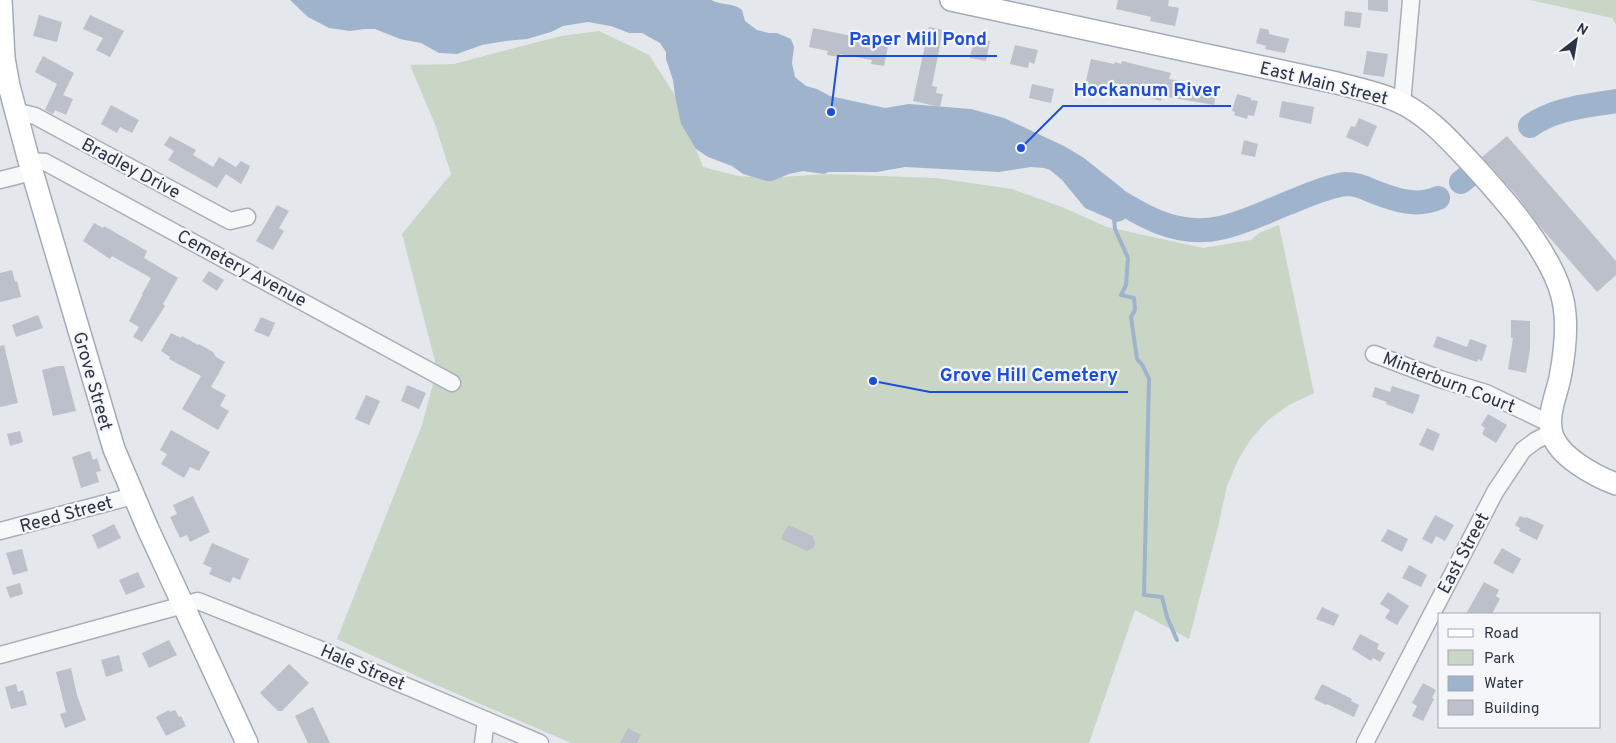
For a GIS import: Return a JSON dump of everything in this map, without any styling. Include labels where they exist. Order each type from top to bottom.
[{"type":"main road","name":"Grove Street","points":[[1,0],[3,65],[106,426],[133,496],[247,743]]},
{"type":"main road","name":"East Main Street","points":[[951,0],[1337,83],[1374,93],[1402,104],[1430,122],[1488,181],[1526,228],[1554,274],[1563,301],[1566,332],[1563,364],[1552,410],[1551,428]]},
{"type":"main road","points":[[1551,428],[1557,443],[1572,459],[1594,474],[1616,484]]},
{"type":"street","points":[[1402,104],[1411,0]]},
{"type":"street","name":"Bradley Drive","points":[[15,111],[35,116],[230,221],[247,217]]},
{"type":"street","name":"Cemetery Avenue","points":[[31,166],[45,162],[452,383]]},
{"type":"street","points":[[0,180],[31,166]]},
{"type":"street","name":"Minterburn Court","points":[[1374,354],[1440,379],[1486,393],[1551,428]]},
{"type":"street","name":"East Street","points":[[1365,743],[1496,492],[1523,450],[1551,428]]},
{"type":"street","name":"Reed Street","points":[[0,531],[133,496]]},
{"type":"street","name":"Hale Street","points":[[0,656],[198,601],[319,649],[540,743]]},
{"type":"street","points":[[483,743],[486,720]]},
{"type":"green space","points":[[1530,0],[1616,0],[1616,25],[1612,18]]},
{"type":"green space","points":[[599,31],[649,55],[673,92],[703,167],[738,176],[766,178],[829,174],[936,178],[1012,189],[1062,207],[1107,227],[1203,248],[1251,240],[1259,233],[1279,225],[1314,393],[1289,405],[1268,420],[1251,439],[1238,460],[1227,486],[1189,639],[1135,610],[1089,743],[571,743],[434,684],[337,639],[422,425],[437,369],[402,234],[451,174],[436,127],[410,65],[454,64],[561,36]]},
{"type":"water","points":[[290,0],[711,0],[739,8],[742,10],[745,21],[757,30],[777,33],[791,39],[794,47],[792,63],[795,77],[806,86],[830,96],[885,108],[909,104],[971,109],[1004,118],[1064,146],[1084,158],[1123,189],[1128,197],[1128,207],[1124,220],[1117,222],[1085,208],[1062,180],[1050,170],[1031,167],[999,172],[905,167],[877,172],[829,172],[824,174],[803,171],[767,181],[743,174],[732,166],[708,157],[696,149],[681,124],[666,52],[660,43],[642,33],[629,33],[611,26],[588,22],[563,26],[551,32],[527,39],[482,45],[457,54],[439,53],[421,43],[400,39],[375,29],[350,31],[329,28],[308,17]]},
{"type":"building","points":[[1118,0],[1169,0],[1168,6],[1179,8],[1175,26],[1150,21],[1151,17],[1116,9]]},
{"type":"building","points":[[1368,0],[1388,0],[1388,12],[1368,10]]},
{"type":"building","points":[[1345,11],[1362,13],[1360,28],[1344,26]]},
{"type":"building","points":[[39,15],[62,22],[57,42],[33,36]]},
{"type":"building","points":[[90,15],[124,31],[110,57],[96,50],[103,38],[83,29]]},
{"type":"building","points":[[929,27],[943,30],[932,86],[937,87],[936,93],[943,94],[940,107],[913,101]]},
{"type":"building","points":[[813,28],[876,41],[875,44],[888,47],[884,66],[871,64],[872,60],[840,54],[840,57],[827,55],[828,51],[809,47]]},
{"type":"building","points":[[1260,28],[1269,30],[1269,34],[1289,39],[1285,53],[1265,49],[1266,46],[1256,43]]},
{"type":"building","points":[[974,38],[990,41],[986,61],[970,58]]},
{"type":"building","points":[[1015,45],[1038,50],[1034,64],[1029,62],[1028,68],[1010,64]]},
{"type":"building","points":[[1367,51],[1388,54],[1384,77],[1363,74]]},
{"type":"building","points":[[43,56],[74,73],[63,95],[73,99],[66,115],[55,110],[53,114],[45,110],[57,84],[35,72]]},
{"type":"building","points":[[1091,59],[1114,64],[1115,62],[1121,64],[1122,61],[1171,73],[1169,79],[1217,88],[1214,105],[1162,96],[1161,101],[1150,98],[1152,92],[1132,88],[1130,94],[1088,85],[1089,82],[1086,81]]},
{"type":"building","points":[[1032,84],[1054,89],[1051,103],[1029,98]]},
{"type":"building","points":[[1237,94],[1258,101],[1254,116],[1248,115],[1247,119],[1234,115],[1235,112],[1232,111]]},
{"type":"building","points":[[1282,101],[1314,107],[1311,124],[1279,117]]},
{"type":"building","points":[[111,105],[139,120],[132,133],[120,127],[117,133],[101,124]]},
{"type":"building","points":[[1359,118],[1377,126],[1368,147],[1346,137],[1351,126],[1355,127]]},
{"type":"building","points":[[170,136],[196,150],[193,155],[213,167],[219,157],[236,167],[241,161],[250,166],[241,184],[226,174],[217,188],[168,160],[174,151],[164,145]]},
{"type":"building","points":[[1507,136],[1616,261],[1616,275],[1597,292],[1482,157]]},
{"type":"building","points":[[1244,140],[1258,144],[1255,157],[1241,154]]},
{"type":"building","points":[[277,205],[289,211],[279,228],[284,231],[273,250],[256,241]]},
{"type":"building","points":[[94,223],[103,228],[104,226],[147,251],[144,258],[178,278],[163,304],[165,306],[142,342],[133,337],[139,327],[129,321],[151,278],[112,256],[110,259],[83,241]]},
{"type":"building","points":[[12,270],[21,297],[0,302],[0,273]]},
{"type":"building","points":[[209,271],[224,280],[217,291],[202,281]]},
{"type":"building","points":[[38,315],[43,328],[16,337],[12,325]]},
{"type":"building","points":[[261,317],[275,323],[269,337],[254,331]]},
{"type":"building","points":[[1511,320],[1530,321],[1530,349],[1526,373],[1508,369],[1513,338],[1511,338]]},
{"type":"building","points":[[171,333],[199,344],[225,362],[211,387],[226,395],[220,406],[229,411],[218,430],[182,409],[201,376],[169,359],[170,357],[161,351]]},
{"type":"building","points":[[1437,336],[1467,347],[1470,339],[1487,345],[1482,361],[1478,359],[1477,362],[1433,347]]},
{"type":"building","points":[[4,345],[18,403],[0,407],[0,346]]},
{"type":"building","points":[[64,366],[76,411],[53,416],[42,370]]},
{"type":"building","points":[[407,385],[426,393],[419,409],[401,401]]},
{"type":"building","points":[[1392,386],[1420,395],[1413,414],[1372,397],[1375,387],[1390,392]]},
{"type":"building","points":[[366,395],[380,401],[369,425],[355,419]]},
{"type":"building","points":[[1488,414],[1507,425],[1496,443],[1482,434],[1485,428],[1481,425]]},
{"type":"building","points":[[1427,428],[1440,434],[1433,451],[1419,445]]},
{"type":"building","points":[[171,430],[210,452],[199,471],[190,467],[184,478],[161,464],[167,454],[160,450]]},
{"type":"building","points":[[20,431],[23,442],[10,446],[7,434]]},
{"type":"building","points":[[90,451],[93,460],[97,458],[101,471],[96,472],[99,482],[81,488],[72,457]]},
{"type":"building","points":[[193,496],[210,532],[190,542],[187,535],[180,538],[170,517],[177,514],[173,505]]},
{"type":"building","points":[[1435,515],[1454,525],[1445,541],[1436,536],[1432,544],[1422,539]]},
{"type":"building","points":[[1520,516],[1544,525],[1537,540],[1519,531],[1520,528],[1515,525]]},
{"type":"building","points":[[114,524],[121,538],[98,549],[92,535]]},
{"type":"building","points":[[788,525],[813,536],[815,544],[813,548],[807,551],[781,539]]},
{"type":"building","points":[[1388,529],[1408,539],[1402,552],[1381,541]]},
{"type":"building","points":[[212,543],[249,559],[240,580],[233,577],[230,583],[209,574],[212,568],[203,564]]},
{"type":"building","points":[[1502,548],[1521,559],[1513,574],[1493,563]]},
{"type":"building","points":[[22,549],[28,571],[13,575],[6,553]]},
{"type":"building","points":[[1409,565],[1427,575],[1421,587],[1402,578]]},
{"type":"building","points":[[138,572],[145,587],[126,595],[119,580]]},
{"type":"building","points":[[1484,582],[1499,590],[1496,596],[1500,599],[1493,613],[1467,613]]},
{"type":"building","points":[[20,583],[23,594],[10,598],[6,587]]},
{"type":"building","points":[[1388,592],[1409,606],[1397,625],[1385,618],[1390,610],[1380,604]]},
{"type":"building","points":[[1322,607],[1339,615],[1334,626],[1316,619]]},
{"type":"building","points":[[1360,634],[1379,644],[1377,649],[1385,653],[1380,662],[1373,658],[1371,661],[1352,649]]},
{"type":"building","points":[[169,640],[177,655],[149,668],[142,653]]},
{"type":"building","points":[[119,655],[123,671],[106,677],[101,660]]},
{"type":"building","points":[[289,664],[309,683],[282,711],[278,711],[260,693]]},
{"type":"building","points":[[71,668],[77,695],[86,720],[65,728],[60,714],[66,712],[56,672]]},
{"type":"building","points":[[1423,683],[1436,690],[1432,698],[1434,699],[1423,721],[1412,716],[1417,706],[1412,703]]},
{"type":"building","points":[[16,684],[18,692],[23,690],[27,705],[11,709],[5,687]]},
{"type":"building","points":[[1322,684],[1352,699],[1351,701],[1359,705],[1354,717],[1314,699]]},
{"type":"building","points":[[313,707],[330,743],[308,743],[295,716]]},
{"type":"building","points":[[169,710],[170,712],[175,710],[179,717],[181,716],[186,726],[166,736],[156,717]]},
{"type":"building","points":[[628,728],[641,735],[637,743],[620,743]]},
{"type":"waterway","points":[[1530,126],[1561,111],[1616,101]]},
{"type":"waterway","points":[[1461,182],[1466,178]]},
{"type":"waterway","points":[[1101,190],[1143,215],[1187,230],[1220,228],[1238,223],[1317,192],[1346,184],[1359,186],[1404,201],[1421,202],[1438,198]]},
{"type":"waterway","points":[[1114,218],[1115,229],[1128,258],[1126,285],[1121,295],[1134,298],[1135,310],[1131,317],[1137,359],[1143,366],[1149,379],[1144,595],[1162,597],[1167,617],[1177,640]]},
{"type":"place","name":"Paper Mill Pond","points":[[831,112]]},
{"type":"place","name":"Hockanum River","points":[[1021,148]]},
{"type":"place","name":"Grove Hill Cemetery","points":[[873,381]]}]
